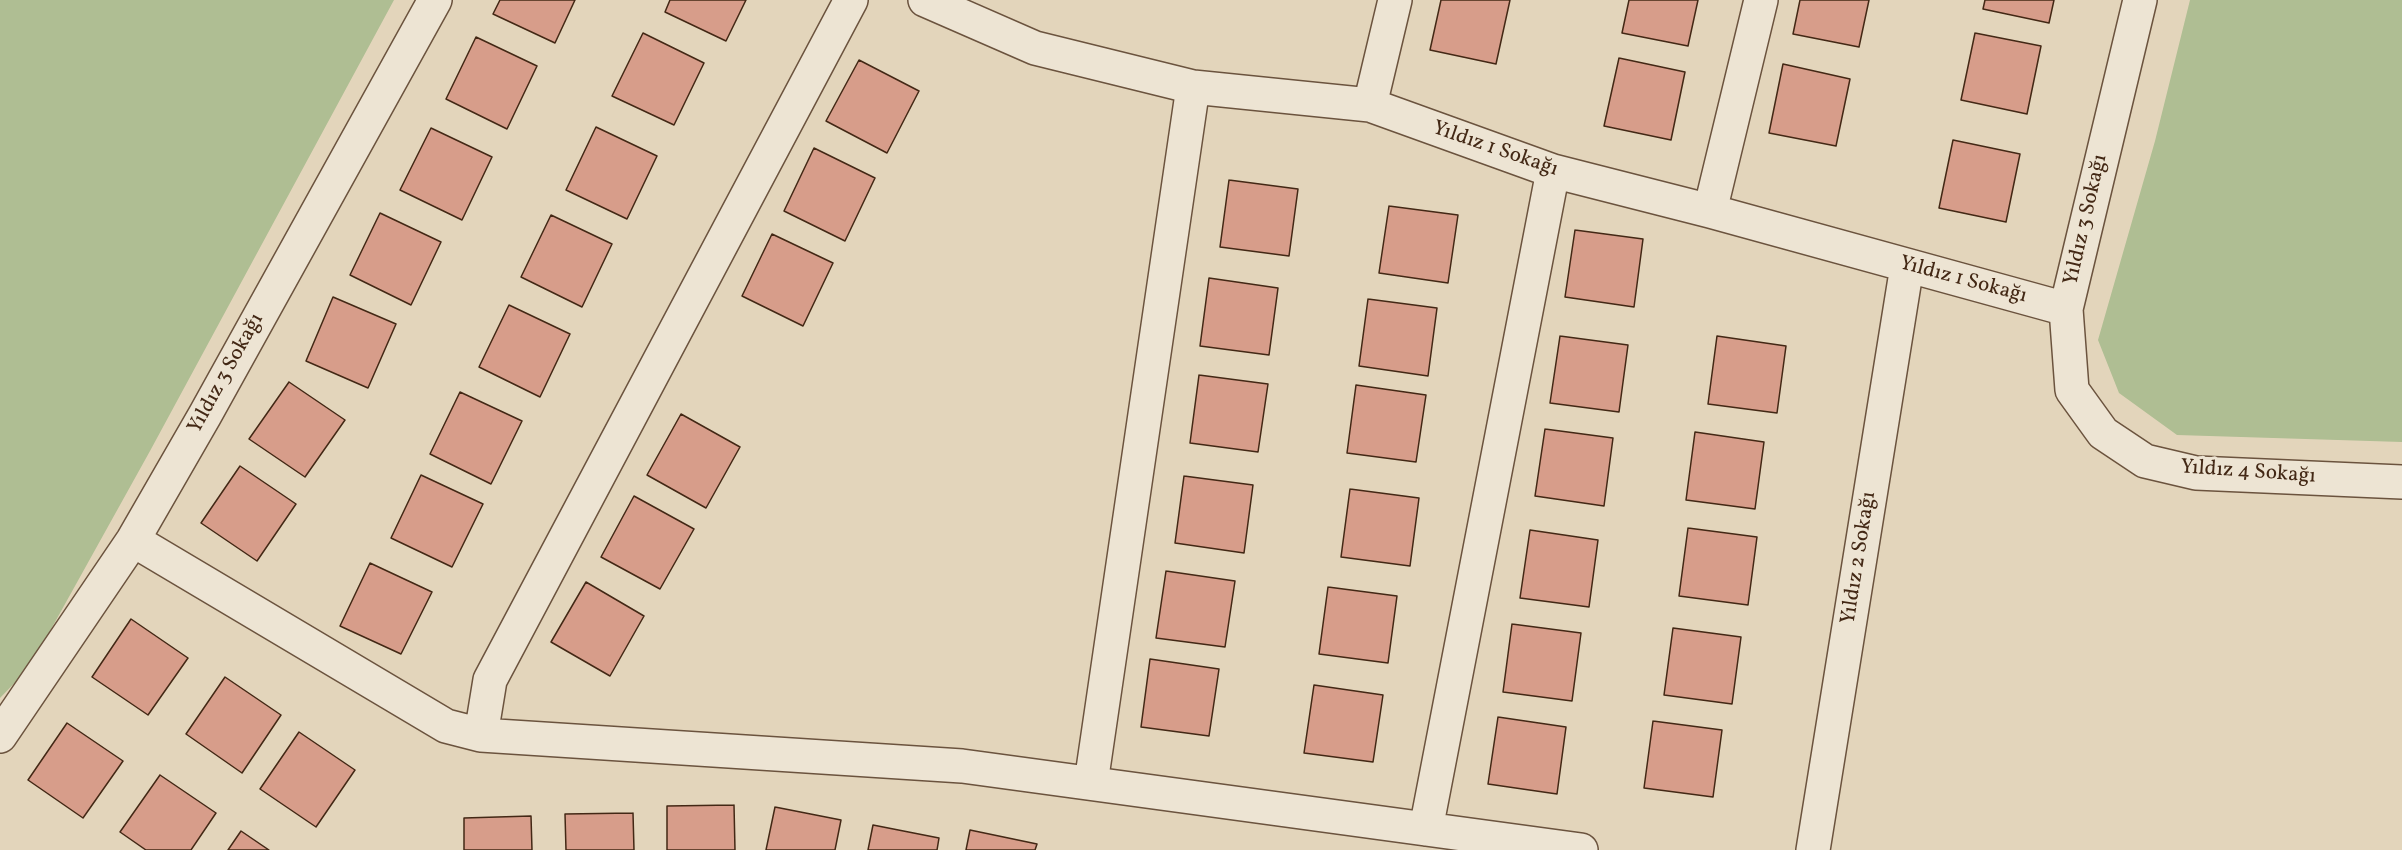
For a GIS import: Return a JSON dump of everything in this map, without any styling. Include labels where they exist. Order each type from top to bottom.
[{"type":"street","name":"Yıldız 3 Sokağı","points":[[0,736],[133,540],[205,415],[435,0]]},
{"type":"street","points":[[481,735],[490,680],[851,0]]},
{"type":"street","name":"Yıldız 1 Sokağı","points":[[925,0],[1035,48],[1193,87],[1370,105],[1553,171],[1710,211],[2066,309]]},
{"type":"street","points":[[1370,105],[1395,0]]},
{"type":"street","points":[[1710,211],[1761,0]]},
{"type":"street","name":"Yıldız 3 Sokağı","points":[[2103,432],[2072,390],[2066,309],[2140,0]]},
{"type":"street","points":[[1091,783],[1193,87]]},
{"type":"street","points":[[1426,829],[1553,171]]},
{"type":"street","name":"Yıldız 2 Sokağı","points":[[1813,850],[1907,266]]},
{"type":"street","name":"Yıldız 4 Sokağı","points":[[2103,432],[2145,461],[2196,472],[2402,482]]},
{"type":"street","points":[[133,540],[446,726],[481,735],[962,766],[1581,850]]},
{"type":"green space","points":[[0,0],[394,0],[150,451],[30,667],[0,698]]},
{"type":"green space","points":[[2190,0],[2402,0],[2402,442],[2177,435],[2119,393],[2098,340],[2155,141]]},
{"type":"building","points":[[500,0],[575,0],[555,43],[493,14]]},
{"type":"building","points":[[670,0],[746,0],[726,41],[665,12]]},
{"type":"building","points":[[1441,0],[1510,0],[1496,64],[1430,50]]},
{"type":"building","points":[[1629,0],[1698,0],[1688,46],[1622,33]]},
{"type":"building","points":[[1800,0],[1869,0],[1859,47],[1793,34]]},
{"type":"building","points":[[1985,0],[2054,0],[2049,23],[1983,9]]},
{"type":"building","points":[[643,33],[704,63],[674,125],[612,96]]},
{"type":"building","points":[[1975,33],[2041,46],[2027,114],[1961,100]]},
{"type":"building","points":[[476,37],[537,66],[507,129],[446,99]]},
{"type":"building","points":[[1619,58],[1685,72],[1671,140],[1604,126]]},
{"type":"building","points":[[859,60],[919,91],[887,153],[826,121]]},
{"type":"building","points":[[1783,64],[1850,79],[1836,146],[1769,133]]},
{"type":"building","points":[[596,127],[657,156],[627,219],[566,190]]},
{"type":"building","points":[[431,128],[492,157],[462,220],[400,190]]},
{"type":"building","points":[[1953,140],[2020,154],[2006,222],[1939,208]]},
{"type":"building","points":[[814,148],[875,178],[845,241],[784,211]]},
{"type":"building","points":[[1229,180],[1298,189],[1289,256],[1220,247]]},
{"type":"building","points":[[1389,206],[1458,215],[1448,283],[1379,273]]},
{"type":"building","points":[[380,213],[441,242],[411,305],[350,275]]},
{"type":"building","points":[[551,215],[612,244],[582,307],[521,277]]},
{"type":"building","points":[[1575,230],[1643,239],[1634,307],[1565,297]]},
{"type":"building","points":[[772,234],[833,263],[803,326],[742,296]]},
{"type":"building","points":[[1209,278],[1278,288],[1269,355],[1200,346]]},
{"type":"building","points":[[333,297],[396,324],[368,388],[306,361]]},
{"type":"building","points":[[1368,299],[1437,308],[1428,376],[1359,366]]},
{"type":"building","points":[[509,305],[570,334],[540,397],[479,367]]},
{"type":"building","points":[[1560,336],[1628,345],[1619,412],[1550,403]]},
{"type":"building","points":[[1717,336],[1786,346],[1777,413],[1708,404]]},
{"type":"building","points":[[1199,375],[1268,384],[1258,452],[1190,443]]},
{"type":"building","points":[[289,382],[345,420],[305,477],[249,439]]},
{"type":"building","points":[[1356,385],[1426,395],[1416,462],[1347,453]]},
{"type":"building","points":[[460,392],[522,421],[491,484],[430,454]]},
{"type":"building","points":[[681,414],[740,447],[706,508],[647,475]]},
{"type":"building","points":[[1545,429],[1613,438],[1604,506],[1535,496]]},
{"type":"building","points":[[1695,432],[1764,442],[1755,509],[1686,500]]},
{"type":"building","points":[[240,466],[296,504],[257,561],[201,523]]},
{"type":"building","points":[[421,475],[483,504],[452,567],[391,538]]},
{"type":"building","points":[[1184,476],[1253,485],[1244,553],[1175,543]]},
{"type":"building","points":[[1350,489],[1419,498],[1410,566],[1341,557]]},
{"type":"building","points":[[634,496],[694,529],[660,589],[601,557]]},
{"type":"building","points":[[1688,528],[1757,537],[1748,605],[1679,596]]},
{"type":"building","points":[[1530,530],[1598,540],[1589,607],[1520,598]]},
{"type":"building","points":[[370,563],[432,592],[401,654],[340,626]]},
{"type":"building","points":[[1166,571],[1235,581],[1225,647],[1156,638]]},
{"type":"building","points":[[586,582],[644,616],[610,676],[551,642]]},
{"type":"building","points":[[1328,587],[1397,596],[1388,663],[1319,654]]},
{"type":"building","points":[[131,619],[188,658],[148,715],[92,677]]},
{"type":"building","points":[[1512,624],[1581,633],[1572,701],[1503,692]]},
{"type":"building","points":[[1673,628],[1741,637],[1732,704],[1664,695]]},
{"type":"building","points":[[1150,659],[1219,669],[1209,736],[1141,727]]},
{"type":"building","points":[[225,677],[281,715],[242,773],[186,734]]},
{"type":"building","points":[[1314,685],[1383,695],[1373,762],[1304,753]]},
{"type":"building","points":[[1498,717],[1566,727],[1557,794],[1488,784]]},
{"type":"building","points":[[1653,721],[1722,730],[1713,797],[1644,788]]},
{"type":"building","points":[[67,723],[123,761],[83,818],[28,780]]},
{"type":"building","points":[[299,732],[355,770],[316,827],[260,789]]},
{"type":"building","points":[[160,775],[216,813],[191,850],[146,850],[120,832]]},
{"type":"building","points":[[734,805],[735,850],[667,850],[667,806]]},
{"type":"building","points":[[775,807],[841,820],[835,850],[766,850]]},
{"type":"building","points":[[633,813],[634,850],[566,850],[565,814]]},
{"type":"building","points":[[531,816],[532,850],[464,850],[464,818]]},
{"type":"building","points":[[873,825],[939,838],[937,850],[868,850]]},
{"type":"building","points":[[970,830],[1037,844],[1035,850],[966,850]]},
{"type":"building","points":[[241,831],[269,850],[228,850]]}]
